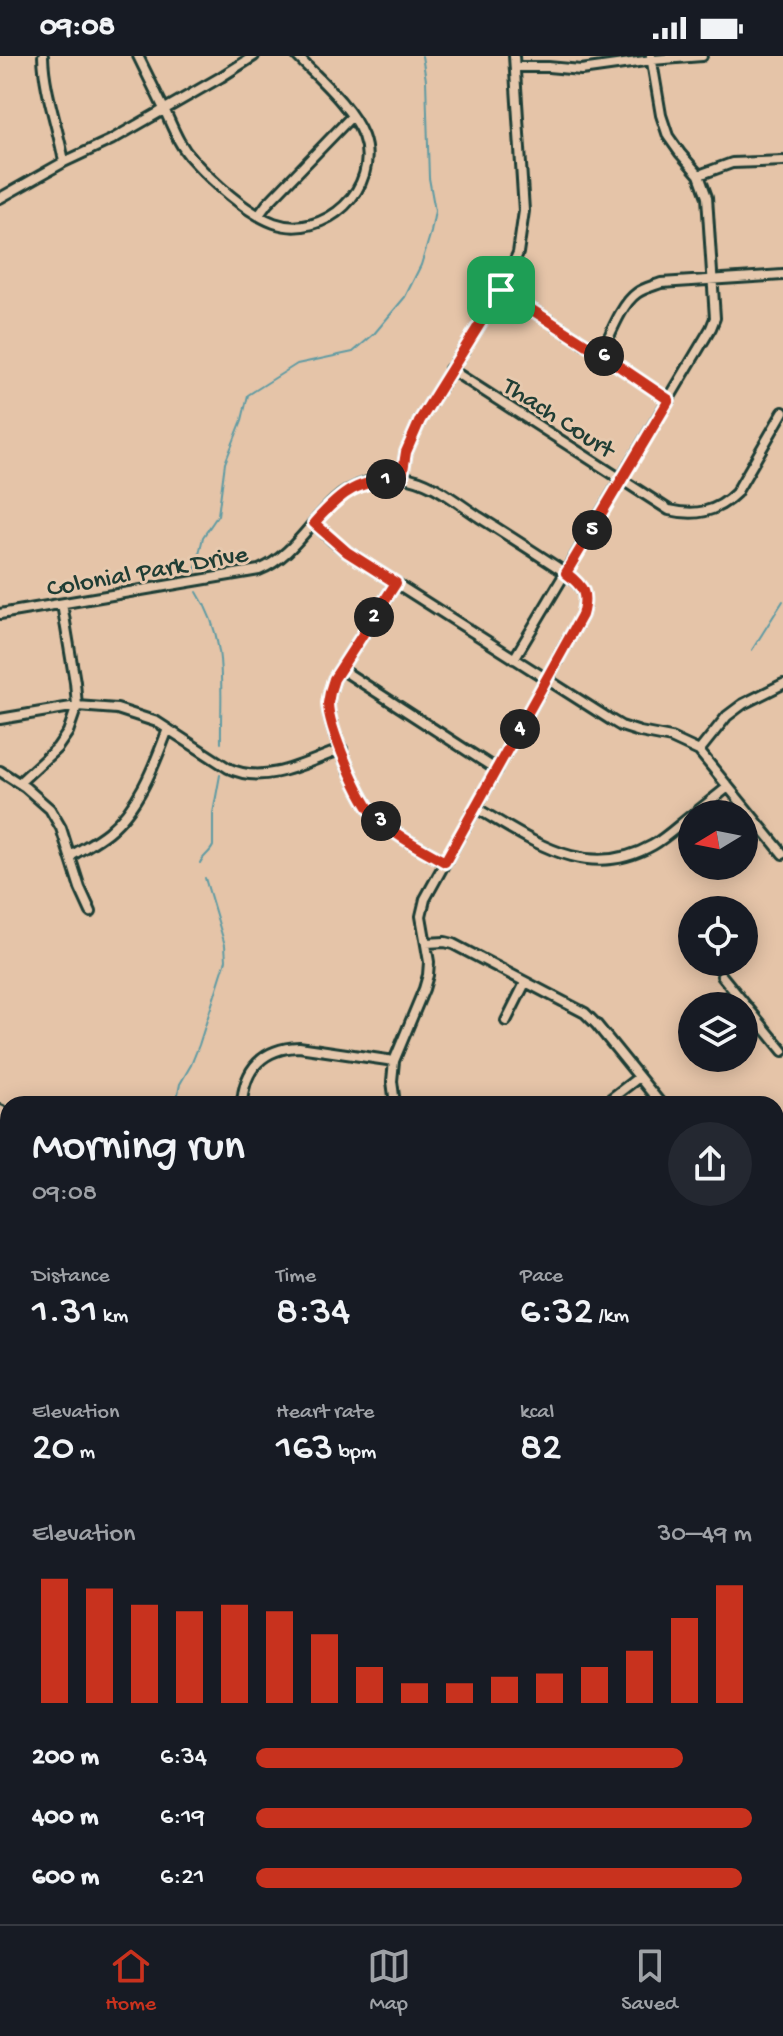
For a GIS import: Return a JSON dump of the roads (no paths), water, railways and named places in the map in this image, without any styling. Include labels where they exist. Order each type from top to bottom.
[{"type":"street","points":[[43,56],[47,90],[64,162]]},
{"type":"street","points":[[138,56],[179,141],[190,157],[233,197],[259,215],[275,223],[294,226],[315,224],[344,208],[359,188],[367,165],[366,147],[352,116],[297,56]]},
{"type":"street","points":[[0,198],[111,140],[254,56]]},
{"type":"street","points":[[394,1096],[394,1061],[424,989],[429,962],[421,916],[425,899],[548,680],[582,615],[585,603],[579,583],[566,573],[435,488],[402,477],[411,438],[420,420],[501,290],[518,253],[524,223],[514,56]]},
{"type":"street","points":[[515,67],[581,70],[652,58],[702,56]]},
{"type":"street","points":[[514,659],[715,318],[707,197],[699,175],[668,136],[661,115],[652,58]]},
{"type":"street","points":[[259,215],[352,116]]},
{"type":"street","points":[[699,175],[732,163],[783,161]]},
{"type":"street","points":[[601,354],[634,295],[661,283],[783,275]]},
{"type":"street","points":[[501,290],[669,400]]},
{"type":"street","name":"Thach Court","points":[[450,369],[669,510],[685,514],[714,509],[736,493],[783,412]]},
{"type":"street","name":"Colonial Park Drive","points":[[0,614],[259,570],[280,558],[347,490],[380,479],[402,477]]},
{"type":"street","points":[[314,523],[347,552],[621,726],[671,738],[699,751],[783,854]]},
{"type":"street","points":[[396,583],[330,689],[330,718],[356,787],[374,815],[390,829],[445,862]]},
{"type":"street","points":[[19,783],[57,748],[68,732],[77,706],[62,604]]},
{"type":"street","points":[[341,669],[497,770]]},
{"type":"street","points":[[699,751],[727,716],[743,704],[783,684]]},
{"type":"street","points":[[0,719],[77,706],[117,709],[157,722],[228,768],[249,775],[278,772],[342,749]]},
{"type":"street","points":[[71,856],[109,832],[136,801],[168,729]]},
{"type":"street","points":[[0,771],[50,809],[61,828],[91,912]]},
{"type":"street","points":[[712,800],[728,787]]},
{"type":"street","points":[[476,808],[555,852],[597,861],[619,859],[639,852],[656,844],[678,827]]},
{"type":"street","points":[[426,943],[453,944],[585,1013],[654,1096]]},
{"type":"street","points":[[722,976],[783,1051]]},
{"type":"street","points":[[506,1021],[525,983]]},
{"type":"street","points":[[243,1096],[248,1075],[255,1065],[264,1057],[287,1047],[394,1061]]},
{"type":"street","points":[[614,1096],[639,1077]]},
{"type":"waterway","points":[[195,572],[203,537],[218,515],[225,463],[248,395],[297,364],[353,352],[374,334],[405,297],[421,265],[435,211],[429,178],[426,80],[422,56]]},
{"type":"waterway","points":[[197,592],[214,629],[218,647],[221,666],[221,743]]},
{"type":"waterway","points":[[752,650],[783,601]]},
{"type":"waterway","points":[[200,863],[213,846],[213,813],[220,775]]},
{"type":"waterway","points":[[178,1096],[180,1084],[199,1045],[226,960],[225,945],[205,878]]}]
